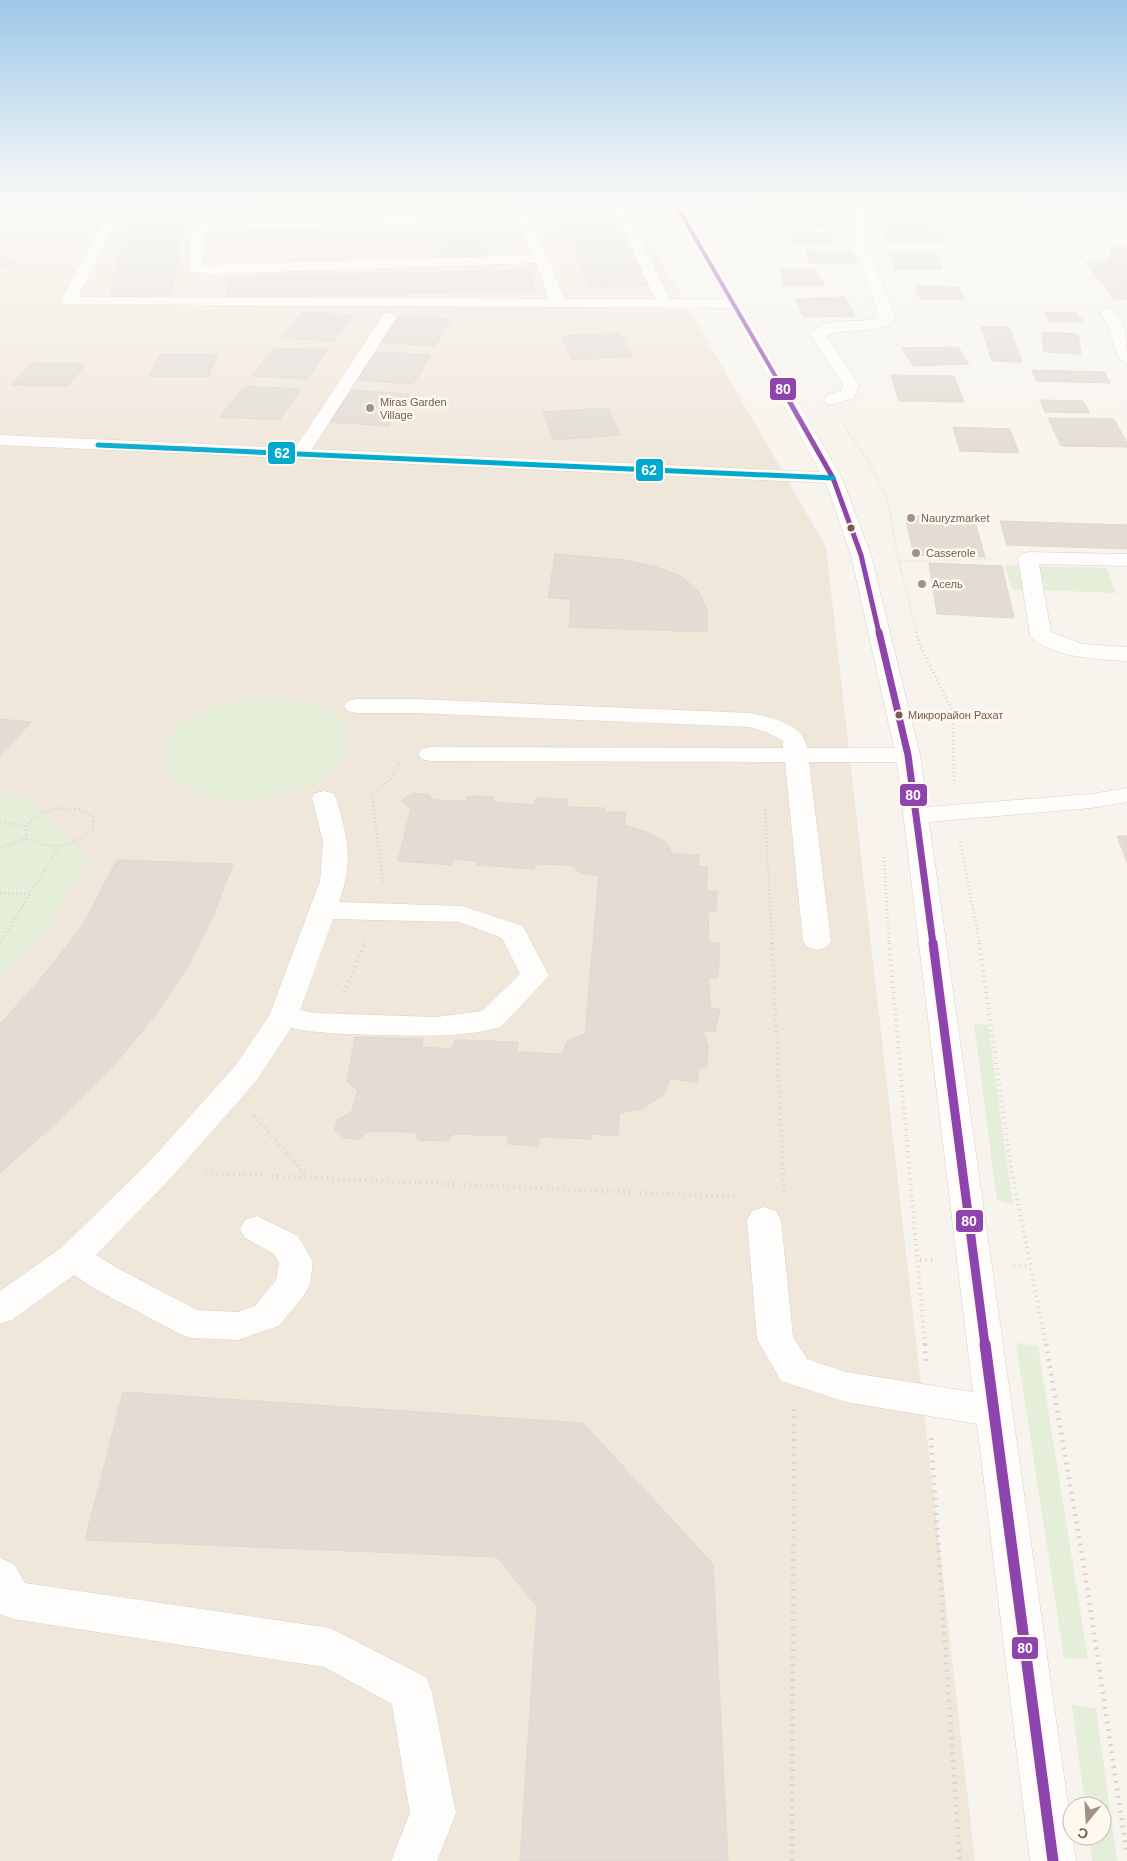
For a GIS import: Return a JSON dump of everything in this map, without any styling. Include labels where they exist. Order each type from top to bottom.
[{"type":"street","points":[[74,290],[68,301],[735,304]]},
{"type":"street","points":[[553,290],[558,304]]},
{"type":"street","points":[[658,290],[664,303]]},
{"type":"street","points":[[727,290],[833,478],[860,555],[908,755],[918,815],[1053,1861]]},
{"type":"street","points":[[832,400],[848,394],[851,385],[818,334],[826,329],[879,323],[887,319],[877,290]]},
{"type":"street","points":[[1108,313],[1115,322],[1127,359]]},
{"type":"street","points":[[300,454],[389,316]]},
{"type":"street","points":[[0,440],[833,478]]},
{"type":"street","points":[[1127,560],[1028,558],[1041,635],[1064,648],[1097,654],[1127,654]]},
{"type":"street","points":[[356,706],[415,706],[751,720],[776,728],[794,738],[817,942]]},
{"type":"street","points":[[430,754],[908,755]]},
{"type":"street","points":[[918,815],[1091,801],[1127,795]]},
{"type":"street","points":[[0,1310],[73,1256],[160,1170],[246,1072],[284,1016],[333,882],[336,842],[324,798]]},
{"type":"street","points":[[284,1016],[316,1023],[436,1027],[491,1020],[535,976],[513,932],[462,914],[322,910]]},
{"type":"street","points":[[764,1206],[775,1339],[794,1370],[846,1388],[994,1411]]},
{"type":"street","points":[[73,1256],[107,1279],[192,1324],[238,1326],[267,1316],[293,1284],[296,1262],[286,1245],[257,1228]]},
{"type":"street","points":[[4,1599],[330,1648],[411,1692],[433,1813],[414,1861]]},
{"type":"path","points":[[838,416],[867,459],[888,501],[899,561],[920,646],[953,712],[955,812],[986,977],[1012,1173],[1048,1356],[1085,1573],[1127,1855]]},
{"type":"path","points":[[899,561],[1028,558]]},
{"type":"path","points":[[316,1023],[342,996],[378,912],[383,879],[372,796],[391,778],[402,758],[405,736],[415,706]]},
{"type":"path","points":[[200,1173],[764,1206],[762,755]]},
{"type":"path","points":[[59,808],[80,809],[93,817],[93,830],[80,841],[58,847],[38,846],[26,838],[26,826],[38,814],[59,808]]},
{"type":"path","points":[[0,822],[26,826]]},
{"type":"path","points":[[0,848],[26,838]]},
{"type":"path","points":[[0,943],[14,926],[32,894],[46,863],[58,847]]},
{"type":"path","points":[[883,851],[905,1137],[920,1260],[960,1861]]},
{"type":"path","points":[[0,893],[32,894]]},
{"type":"path","points":[[252,1113],[307,1178]]},
{"type":"path","points":[[792,1861],[794,1370]]},
{"type":"shaded area","points":[[0,290],[678,290],[826,547],[975,1861],[0,1861]]},
{"type":"green space","points":[[1005,565],[1107,568],[1116,593],[1012,589]]},
{"type":"green space","points":[[268,698],[288,700],[320,708],[333,714],[342,722],[347,731],[346,751],[332,770],[307,786],[269,797],[248,799],[207,795],[189,789],[170,774],[164,756],[167,741],[175,729],[188,719],[221,706]]},
{"type":"green space","points":[[0,796],[28,798],[89,860],[40,937],[0,978]]},
{"type":"green space","points":[[974,1024],[988,1025],[1013,1205],[997,1200]]},
{"type":"green space","points":[[1016,1343],[1038,1346],[1088,1659],[1064,1658]]},
{"type":"green space","points":[[1072,1705],[1096,1708],[1108,1796],[1084,1796]]},
{"type":"green space","points":[[1112,1825],[1117,1861],[1092,1861],[1090,1846],[1112,1846]]},
{"type":"building","points":[[111,290],[173,290],[172,295],[109,298]]},
{"type":"building","points":[[227,290],[534,291],[225,298]]},
{"type":"building","points":[[916,290],[960,290],[964,300],[920,299]]},
{"type":"building","points":[[1107,290],[1127,290],[1127,300],[1114,299]]},
{"type":"building","points":[[845,297],[855,316],[804,317],[796,299]]},
{"type":"building","points":[[301,312],[352,315],[334,341],[281,338]]},
{"type":"building","points":[[1044,313],[1077,313],[1083,322],[1050,322]]},
{"type":"building","points":[[399,316],[451,319],[435,346],[380,342]]},
{"type":"building","points":[[981,327],[1009,327],[1022,362],[992,361]]},
{"type":"building","points":[[1042,332],[1078,334],[1081,354],[1044,352]]},
{"type":"building","points":[[620,333],[632,356],[572,360],[562,336]]},
{"type":"building","points":[[958,347],[969,364],[913,366],[902,348]]},
{"type":"building","points":[[274,348],[327,350],[308,379],[252,376]]},
{"type":"building","name":"Miras Garden Village","points":[[376,352],[431,355],[413,384],[356,380]]},
{"type":"building","points":[[161,354],[218,355],[208,377],[149,376]]},
{"type":"building","points":[[31,363],[85,364],[69,386],[12,385]]},
{"type":"building","points":[[1032,370],[1105,372],[1110,383],[1036,381]]},
{"type":"building","points":[[891,375],[954,376],[964,402],[899,401]]},
{"type":"building","points":[[244,386],[301,389],[279,420],[220,417]]},
{"type":"building","name":"Miras Garden Village","points":[[352,390],[409,394],[389,426],[329,422]]},
{"type":"building","points":[[1040,400],[1083,401],[1090,413],[1045,412]]},
{"type":"building","points":[[608,408],[620,435],[554,440],[543,412]]},
{"type":"building","points":[[1048,418],[1114,419],[1127,443],[1127,447],[1061,446]]},
{"type":"building","points":[[953,427],[1010,429],[1019,453],[960,451]]},
{"type":"building","points":[[905,516],[974,518],[985,557],[914,555]]},
{"type":"building","points":[[1000,521],[1127,525],[1127,549],[1007,545]]},
{"type":"building","points":[[555,554],[626,560],[656,567],[681,576],[699,592],[707,610],[707,632],[569,627],[571,599],[548,598]]},
{"type":"building","points":[[929,563],[1002,566],[1014,618],[937,614]]},
{"type":"building","points":[[0,719],[31,722],[0,756]]},
{"type":"building","points":[[412,793],[428,794],[433,800],[467,801],[467,796],[494,797],[493,802],[535,805],[536,798],[568,799],[566,807],[605,808],[605,812],[626,812],[624,825],[647,832],[667,843],[672,854],[699,855],[698,866],[708,867],[706,891],[717,891],[716,911],[708,911],[709,943],[720,943],[718,978],[708,978],[711,1008],[720,1010],[715,1032],[703,1031],[708,1046],[707,1068],[699,1068],[697,1082],[670,1079],[664,1094],[642,1109],[619,1113],[618,1136],[592,1134],[591,1139],[540,1137],[537,1146],[508,1144],[508,1136],[452,1134],[448,1141],[418,1140],[415,1132],[370,1131],[358,1139],[344,1138],[335,1130],[337,1120],[352,1111],[358,1091],[347,1081],[355,1037],[423,1039],[422,1047],[452,1049],[455,1040],[518,1042],[517,1052],[562,1054],[568,1040],[585,1034],[599,875],[580,873],[573,865],[535,864],[534,869],[477,865],[478,861],[454,859],[451,865],[398,861],[411,808],[401,801]]},
{"type":"building","points":[[1117,836],[1127,836],[1127,862]]},
{"type":"building","points":[[117,860],[233,864],[213,917],[190,963],[157,1013],[116,1063],[56,1123],[0,1173],[0,1024],[38,982],[83,925]]},
{"type":"building","points":[[123,1392],[583,1423],[713,1564],[728,1861],[520,1861],[537,1607],[497,1557],[85,1540]]},
{"type":"transit line","name":"80","points":[[727,290],[833,478],[861,555],[908,755],[1053,1861]]},
{"type":"transit line","name":"62","points":[[98,445],[833,478]]},
{"type":"place","name":"Miras Garden Village","points":[[370,408]]},
{"type":"place","name":"Nauryzmarket","points":[[911,518]]},
{"type":"place","name":"Casserole","points":[[916,553]]},
{"type":"place","name":"Асель","points":[[922,584]]},
{"type":"place","name":"Микрорайон Рахат","points":[[899,715]]}]
